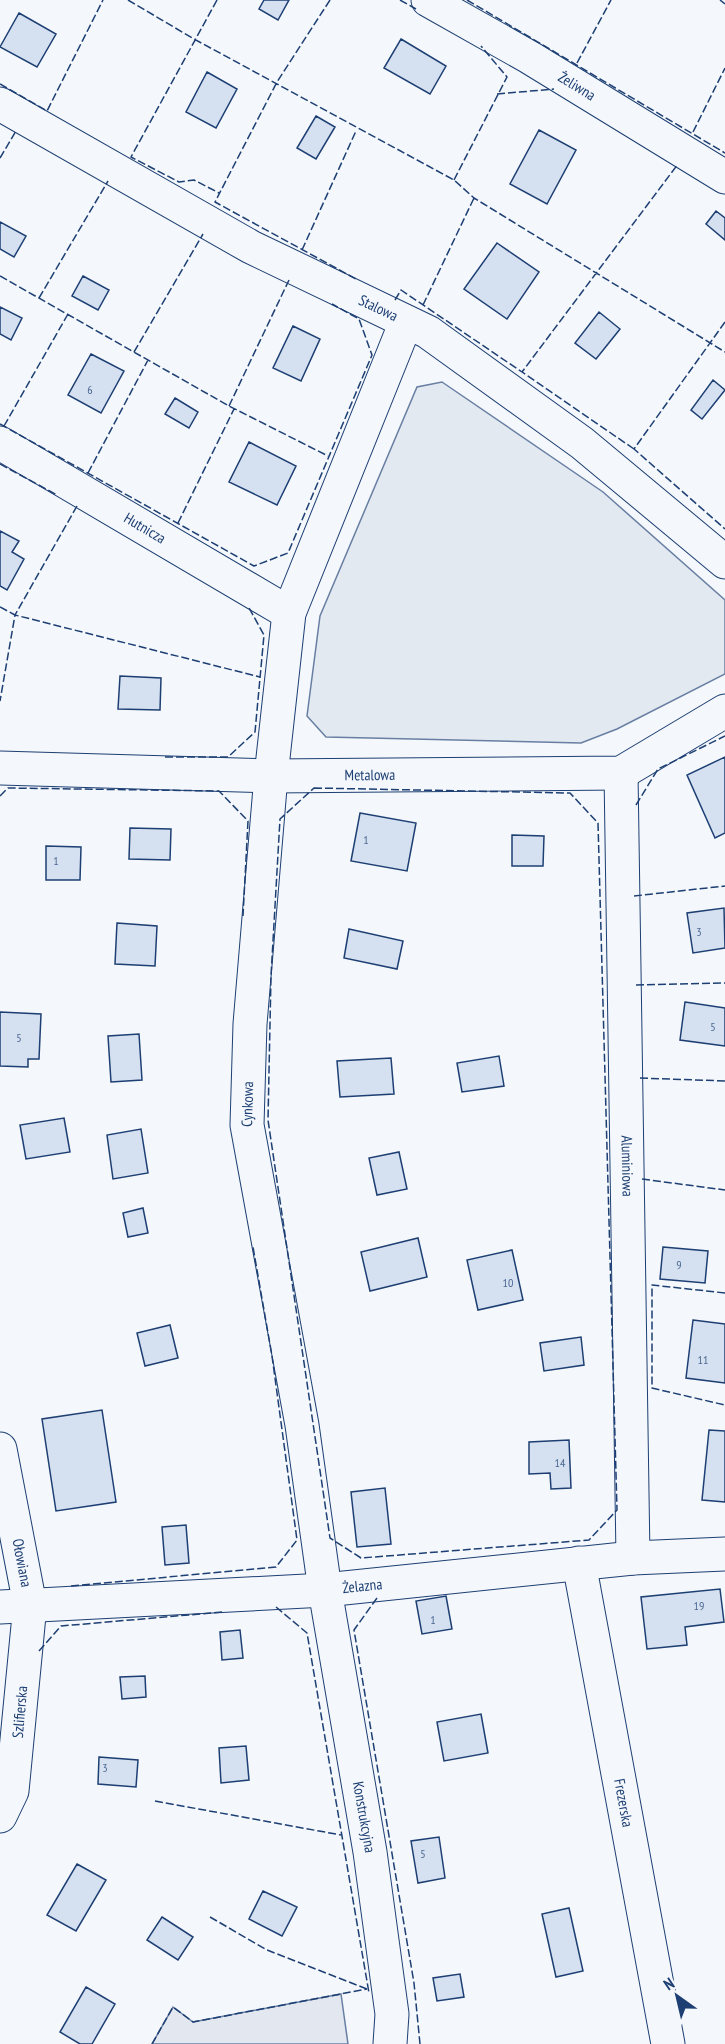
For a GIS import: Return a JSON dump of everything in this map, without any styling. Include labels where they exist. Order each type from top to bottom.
[{"type":"street","name":"Żeliwna","points":[[428,0],[529,57],[725,177]]},
{"type":"street","name":"Stalowa","points":[[0,104],[251,247],[428,332],[582,443],[725,562]]},
{"type":"street","name":"Cynkowa","points":[[326,1590],[303,1425],[247,1125],[250,1024],[271,776],[288,613],[406,322]]},
{"type":"street","name":"Hutnicza","points":[[0,443],[288,613]]},
{"type":"street","points":[[621,773],[725,711]]},
{"type":"street","name":"Metalowa","points":[[0,768],[271,776],[621,773]]},
{"type":"street","name":"Aluminiowa","points":[[621,773],[623,1043],[631,1279],[633,1558]]},
{"type":"street","name":"Ołowiana","points":[[0,1449],[15,1606]]},
{"type":"street","name":"Żelazna","points":[[15,1606],[326,1590],[633,1558],[725,1554]]},
{"type":"street","name":"Frezerska","points":[[579,1563],[668,2044]]},
{"type":"street","name":"Konstrukcyjna","points":[[326,1590],[370,1852],[392,2014],[390,2044]]},
{"type":"street","name":"Szlifierska","points":[[0,1816],[12,1791],[15,1606]]},
{"type":"shaded area","points":[[442,382],[603,492],[725,600],[725,674],[617,729],[581,743],[326,737],[307,716],[320,616],[417,387]]},
{"type":"shaded area","points":[[341,1994],[348,2044],[152,2044],[173,2007],[193,2022]]},
{"type":"building","points":[[264,0],[289,0],[278,20],[259,9]]},
{"type":"building","points":[[19,13],[56,34],[37,67],[0,47]]},
{"type":"building","points":[[401,39],[446,66],[430,94],[384,68]]},
{"type":"building","points":[[207,72],[237,89],[216,128],[186,112]]},
{"type":"building","points":[[316,116],[335,127],[316,159],[297,148]]},
{"type":"building","points":[[539,130],[576,150],[547,204],[510,184]]},
{"type":"building","points":[[716,211],[725,218],[725,240],[706,224]]},
{"type":"building","points":[[0,222],[26,236],[14,257],[0,249]]},
{"type":"building","points":[[497,243],[539,272],[507,319],[464,289]]},
{"type":"building","points":[[83,276],[109,290],[98,310],[72,296]]},
{"type":"building","points":[[0,307],[22,318],[11,340],[0,334]]},
{"type":"building","points":[[599,312],[620,329],[596,359],[575,343]]},
{"type":"building","points":[[293,326],[320,339],[301,381],[273,368]]},
{"type":"building","points":[[91,354],[124,371],[101,413],[68,395]]},
{"type":"building","points":[[713,380],[725,390],[702,419],[691,410]]},
{"type":"building","points":[[175,398],[198,412],[189,428],[165,414]]},
{"type":"building","points":[[249,442],[296,466],[277,505],[229,482]]},
{"type":"building","points":[[0,531],[19,541],[12,552],[24,559],[7,590],[0,586]]},
{"type":"building","points":[[120,676],[161,678],[160,710],[118,709]]},
{"type":"building","points":[[725,757],[725,833],[715,838],[687,775]]},
{"type":"building","points":[[360,813],[416,823],[407,871],[351,861]]},
{"type":"building","points":[[130,828],[171,829],[170,860],[129,859]]},
{"type":"building","points":[[512,835],[544,836],[543,866],[512,866]]},
{"type":"building","points":[[46,846],[81,847],[80,880],[46,880]]},
{"type":"building","points":[[724,908],[725,948],[693,953],[687,913]]},
{"type":"building","points":[[117,923],[157,926],[155,966],[115,964]]},
{"type":"building","points":[[349,929],[403,941],[397,969],[344,958]]},
{"type":"building","points":[[685,1002],[725,1008],[725,1046],[680,1040]]},
{"type":"building","points":[[0,1012],[41,1014],[39,1059],[28,1059],[28,1067],[0,1066]]},
{"type":"building","points":[[139,1034],[142,1080],[111,1082],[108,1036]]},
{"type":"building","points":[[499,1056],[504,1086],[462,1092],[457,1063]]},
{"type":"building","points":[[391,1058],[394,1094],[340,1097],[337,1061]]},
{"type":"building","points":[[64,1118],[70,1152],[26,1159],[20,1125]]},
{"type":"building","points":[[141,1129],[148,1173],[113,1179],[107,1135]]},
{"type":"building","points":[[399,1152],[407,1189],[377,1195],[369,1158]]},
{"type":"building","points":[[143,1208],[148,1233],[128,1237],[123,1213]]},
{"type":"building","points":[[418,1238],[427,1277],[370,1291],[361,1252]]},
{"type":"building","points":[[663,1247],[708,1251],[705,1283],[660,1279]]},
{"type":"building","points":[[512,1250],[523,1300],[478,1310],[467,1260]]},
{"type":"building","points":[[693,1320],[725,1324],[725,1383],[686,1378]]},
{"type":"building","points":[[170,1325],[178,1358],[145,1366],[137,1333]]},
{"type":"building","points":[[581,1337],[584,1365],[544,1371],[540,1343]]},
{"type":"building","points":[[102,1410],[116,1502],[56,1511],[42,1419]]},
{"type":"building","points":[[709,1430],[725,1431],[725,1502],[702,1500]]},
{"type":"building","points":[[569,1440],[571,1488],[551,1489],[550,1473],[529,1474],[529,1442]]},
{"type":"building","points":[[385,1488],[391,1544],[357,1547],[351,1492]]},
{"type":"building","points":[[186,1525],[189,1563],[165,1565],[162,1527]]},
{"type":"building","points":[[720,1589],[724,1622],[685,1627],[687,1645],[647,1649],[641,1597]]},
{"type":"building","points":[[446,1596],[452,1629],[422,1634],[416,1601]]},
{"type":"building","points":[[240,1630],[243,1658],[222,1660],[220,1632]]},
{"type":"building","points":[[145,1676],[146,1697],[122,1699],[120,1677]]},
{"type":"building","points":[[481,1714],[488,1753],[444,1761],[437,1722]]},
{"type":"building","points":[[246,1746],[249,1780],[221,1783],[219,1748]]},
{"type":"building","points":[[99,1757],[138,1760],[136,1787],[98,1784]]},
{"type":"building","points":[[439,1837],[445,1878],[418,1883],[411,1841]]},
{"type":"building","points":[[77,1864],[106,1880],[76,1931],[47,1915]]},
{"type":"building","points":[[263,1891],[297,1907],[282,1936],[249,1919]]},
{"type":"building","points":[[569,1908],[583,1971],[556,1977],[542,1914]]},
{"type":"building","points":[[162,1917],[193,1937],[178,1960],[147,1940]]},
{"type":"building","points":[[460,1974],[464,1997],[437,2001],[433,1978]]},
{"type":"building","points":[[86,1987],[115,2004],[92,2044],[80,2044],[60,2032]]},
{"type":"fence","points":[[0,84],[47,111],[103,0]]},
{"type":"fence","points":[[128,0],[194,39],[454,180],[474,198],[725,352]]},
{"type":"fence","points":[[217,0],[131,157],[179,182],[194,180],[219,193]]},
{"type":"fence","points":[[330,0],[277,82],[215,202],[356,279]]},
{"type":"fence","points":[[400,0],[416,9]]},
{"type":"fence","points":[[467,0],[725,153]]},
{"type":"fence","points":[[577,63],[611,0]]},
{"type":"fence","points":[[720,0],[725,4]]},
{"type":"fence","points":[[454,180],[507,77],[481,46]]},
{"type":"fence","points":[[693,132],[725,68]]},
{"type":"fence","points":[[497,94],[554,89]]},
{"type":"fence","points":[[0,158],[16,131]]},
{"type":"fence","points":[[302,250],[356,131]]},
{"type":"fence","points":[[634,449],[522,372],[678,164]]},
{"type":"fence","points":[[39,298],[108,181]]},
{"type":"fence","points":[[423,305],[474,198]]},
{"type":"fence","points":[[134,352],[203,234]]},
{"type":"fence","points":[[0,276],[229,406],[328,456]]},
{"type":"fence","points":[[229,406],[289,280]]},
{"type":"fence","points":[[395,300],[401,290],[522,372]]},
{"type":"fence","points":[[0,424],[254,566],[288,553],[372,355],[359,319],[332,304]]},
{"type":"fence","points":[[4,426],[68,314]]},
{"type":"fence","points":[[725,322],[634,449],[725,529]]},
{"type":"fence","points":[[88,473],[148,360]]},
{"type":"fence","points":[[178,523],[234,409]]},
{"type":"fence","points":[[0,464],[57,495]]},
{"type":"fence","points":[[77,506],[15,615],[260,677]]},
{"type":"fence","points":[[165,757],[228,757],[255,732],[264,635],[248,606]]},
{"type":"fence","points":[[0,607],[15,615],[0,701]]},
{"type":"fence","points":[[636,805],[658,769],[725,736]]},
{"type":"fence","points":[[0,796],[8,788],[219,791],[248,821],[243,916]]},
{"type":"fence","points":[[314,788],[570,793],[598,823],[617,1510],[589,1540],[361,1558],[330,1538],[268,1120],[271,976],[280,819],[314,788]]},
{"type":"fence","points":[[634,896],[725,886]]},
{"type":"fence","points":[[636,985],[725,983]]},
{"type":"fence","points":[[640,1078],[725,1081]]},
{"type":"fence","points":[[642,1179],[725,1190]]},
{"type":"fence","points":[[71,1586],[276,1567],[297,1540],[272,1356],[253,1247]]},
{"type":"fence","points":[[725,1293],[652,1285],[652,1388],[725,1405]]},
{"type":"fence","points":[[377,1598],[354,1630],[414,1983],[420,2044]]},
{"type":"fence","points":[[276,1607],[307,1633],[369,1993]]},
{"type":"fence","points":[[39,1651],[61,1626],[223,1612]]},
{"type":"fence","points":[[155,1801],[341,1835]]},
{"type":"fence","points":[[210,1917],[267,1950],[367,1989]]},
{"type":"fence","points":[[152,2044],[173,2007],[193,2022],[367,1989]]}]
